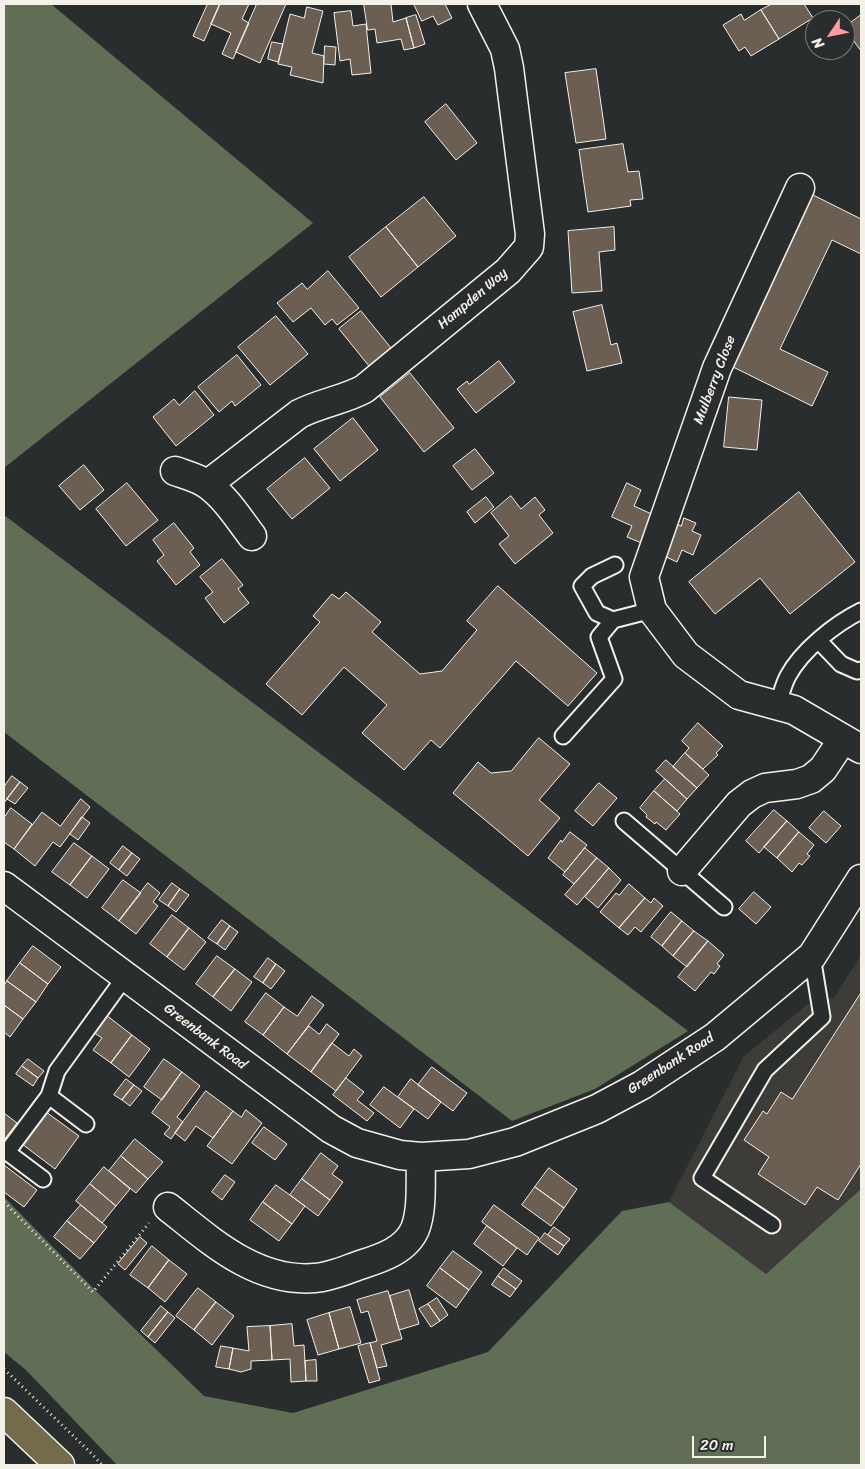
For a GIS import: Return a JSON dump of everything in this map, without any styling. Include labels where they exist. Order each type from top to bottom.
[{"type":"highway","points":[[4,1412],[60,1465]]},
{"type":"street","name":"Hampden Way","points":[[208,484],[299,414],[313,406],[349,397],[364,389],[508,271],[528,247],[530,234],[509,68],[505,49],[482,4]]},
{"type":"street","name":"Mulberry Close","points":[[652,610],[644,577],[717,368],[800,188]]},
{"type":"street","points":[[175,471],[208,484],[223,499],[252,536]]},
{"type":"street","points":[[652,610],[686,656],[739,695],[794,710],[852,744],[811,780],[797,784],[765,788],[752,794],[739,804],[682,871]]},
{"type":"street","name":"Greenbank Road","points":[[4,886],[331,1129],[356,1143],[380,1151],[422,1157],[469,1154],[515,1142],[597,1109],[642,1085],[715,1037],[812,956],[861,879]]},
{"type":"street","points":[[168,1206],[220,1248],[240,1261],[275,1274],[295,1278],[317,1278],[376,1260],[398,1249],[408,1240],[414,1231],[419,1216],[422,1157]]},
{"type":"lane","points":[[615,565],[592,576],[582,586],[598,613],[614,620],[652,610]]},
{"type":"lane","points":[[777,706],[787,677],[800,656],[845,619],[861,612]]},
{"type":"lane","points":[[564,736],[614,679],[598,636],[614,620]]},
{"type":"lane","points":[[819,640],[841,664],[857,671],[861,670]]},
{"type":"lane","points":[[624,822],[724,907]]},
{"type":"lane","points":[[772,1225],[702,1178],[765,1070],[822,1017],[812,956]]},
{"type":"lane","points":[[43,1178],[7,1152],[49,1096],[58,1071],[125,977]]},
{"type":"lane","points":[[49,1096],[86,1124]]},
{"type":"path","points":[[4,1202],[93,1292],[154,1217],[168,1206]]},
{"type":"path","points":[[4,1369],[102,1465]]},
{"type":"shaded area","points":[[861,955],[861,1189],[766,1274],[669,1202],[744,1056],[814,999],[834,998]]},
{"type":"green space","points":[[4,4],[51,4],[313,223],[4,468]]},
{"type":"green space","points":[[4,515],[688,1031],[595,1089],[512,1121],[4,732]]},
{"type":"green space","points":[[861,1189],[861,1465],[117,1465],[26,1370],[4,1352],[4,1197],[100,1295],[204,1396],[293,1413],[488,1352],[622,1211],[669,1202],[766,1274]]},
{"type":"building","points":[[204,4],[220,4],[204,41],[193,36],[207,5]]},
{"type":"building","points":[[220,4],[249,4],[242,19],[249,23],[233,59],[222,54],[231,33],[211,24]]},
{"type":"building","points":[[257,4],[286,4],[260,63],[236,52]]},
{"type":"building","points":[[364,4],[391,4],[393,22],[406,18],[414,48],[404,50],[401,39],[377,43],[375,29],[368,30]]},
{"type":"building","points":[[414,4],[445,4],[452,18],[438,25],[433,16],[422,21]]},
{"type":"building","points":[[772,4],[804,4],[808,10],[805,10],[805,23],[779,39],[761,10]]},
{"type":"building","points":[[307,7],[323,11],[312,53],[324,56],[323,83],[290,75],[292,67],[278,64],[290,14],[304,18]]},
{"type":"building","points":[[761,10],[779,39],[751,56],[745,47],[739,51],[723,25],[741,14],[744,20]]},
{"type":"building","points":[[351,11],[353,26],[366,24],[371,73],[352,75],[350,59],[340,61],[334,13]]},
{"type":"building","points":[[416,15],[425,44],[414,48],[406,18]]},
{"type":"building","points":[[861,15],[861,51],[855,43],[855,20]]},
{"type":"building","points":[[272,42],[283,44],[278,62],[268,59]]},
{"type":"building","points":[[325,46],[336,47],[335,65],[324,64]]},
{"type":"building","points":[[596,69],[606,139],[576,143],[565,73]]},
{"type":"building","points":[[446,104],[477,143],[456,160],[425,122]]},
{"type":"building","points":[[623,144],[628,172],[639,171],[643,199],[630,200],[631,206],[588,212],[579,150]]},
{"type":"building","points":[[809,193],[861,219],[861,254],[832,240],[780,349],[828,372],[812,406],[729,365]]},
{"type":"building","points":[[424,197],[456,236],[418,267],[386,227]]},
{"type":"building","points":[[386,227],[418,267],[381,297],[349,257]]},
{"type":"building","points":[[614,227],[615,250],[599,252],[602,291],[572,293],[568,231]]},
{"type":"building","points":[[328,271],[359,308],[337,325],[332,319],[325,325],[311,308],[293,322],[277,303],[302,283],[307,289]]},
{"type":"building","points":[[602,305],[611,345],[617,343],[622,363],[587,371],[573,312]]},
{"type":"building","points":[[361,311],[391,348],[369,366],[339,329]]},
{"type":"building","points":[[276,316],[308,354],[270,385],[238,347]]},
{"type":"building","points":[[237,355],[261,385],[235,406],[232,401],[219,412],[198,387]]},
{"type":"building","points":[[499,361],[515,382],[476,413],[457,389],[467,381],[469,384]]},
{"type":"building","points":[[410,373],[454,428],[424,452],[380,397]]},
{"type":"building","points":[[195,391],[214,415],[176,446],[153,417],[174,399],[179,405]]},
{"type":"building","points":[[729,397],[762,400],[757,450],[724,447]]},
{"type":"building","points":[[353,418],[378,450],[340,481],[314,449]]},
{"type":"building","points":[[475,449],[494,473],[472,490],[453,466]]},
{"type":"building","points":[[305,458],[330,488],[292,519],[267,489]]},
{"type":"building","points":[[84,465],[104,490],[80,510],[59,486]]},
{"type":"building","points":[[127,483],[158,520],[126,546],[96,509]]},
{"type":"building","points":[[627,483],[641,490],[634,506],[656,516],[644,544],[627,537],[632,526],[612,517]]},
{"type":"building","points":[[799,492],[855,562],[790,614],[760,578],[715,614],[689,582]]},
{"type":"building","points":[[511,496],[521,509],[535,497],[545,510],[539,515],[553,533],[515,564],[499,544],[509,536],[491,513]]},
{"type":"building","points":[[486,497],[494,507],[475,523],[467,512]]},
{"type":"building","points":[[684,518],[696,523],[692,531],[701,535],[693,555],[682,550],[677,562],[660,554],[674,523],[681,526]]},
{"type":"building","points":[[174,523],[194,548],[190,552],[200,565],[176,585],[157,561],[164,555],[153,540]]},
{"type":"building","points":[[222,559],[243,585],[238,589],[249,603],[224,623],[205,598],[213,592],[200,577]]},
{"type":"building","points":[[498,586],[597,673],[568,706],[516,661],[440,748],[431,740],[404,770],[362,733],[387,705],[344,667],[302,715],[266,684],[320,622],[313,616],[332,594],[339,599],[346,592],[381,622],[372,632],[420,674],[442,671],[477,630],[467,621]]},
{"type":"building","points":[[698,723],[723,746],[716,753],[718,755],[703,769],[685,753],[689,748],[682,741]]},
{"type":"building","points":[[539,738],[570,764],[539,800],[560,818],[528,856],[453,793],[478,762],[491,773],[511,771]]},
{"type":"building","points":[[685,753],[709,775],[697,788],[673,767]]},
{"type":"building","points":[[666,760],[697,788],[687,799],[656,771]]},
{"type":"building","points":[[12,776],[20,782],[4,803],[4,787]]},
{"type":"building","points":[[665,779],[687,799],[677,811],[654,791]]},
{"type":"building","points":[[20,782],[28,788],[15,804],[7,799]]},
{"type":"building","points":[[599,783],[617,798],[593,826],[575,811]]},
{"type":"building","points":[[654,791],[680,814],[666,830],[646,817],[647,815],[640,808]]},
{"type":"building","points":[[81,799],[90,807],[60,847],[53,842],[35,866],[14,849],[42,812],[60,826]]},
{"type":"building","points":[[11,808],[32,824],[14,849],[4,842],[4,818]]},
{"type":"building","points":[[774,810],[787,821],[759,853],[746,841]]},
{"type":"building","points":[[824,811],[841,826],[826,843],[809,828]]},
{"type":"building","points":[[82,817],[90,823],[78,840],[70,834]]},
{"type":"building","points":[[787,821],[799,832],[777,858],[764,847]]},
{"type":"building","points":[[570,832],[587,845],[565,872],[548,858],[561,840],[562,842]]},
{"type":"building","points":[[799,832],[814,845],[807,854],[810,856],[802,865],[799,863],[792,872],[777,858]]},
{"type":"building","points":[[74,843],[92,856],[70,885],[52,872]]},
{"type":"building","points":[[123,846],[132,853],[119,870],[110,863]]},
{"type":"building","points":[[585,848],[597,858],[574,884],[563,875]]},
{"type":"building","points":[[132,853],[140,859],[127,876],[119,870]]},
{"type":"building","points":[[92,856],[109,869],[87,898],[70,885]]},
{"type":"building","points":[[597,858],[609,868],[577,905],[565,895]]},
{"type":"building","points":[[609,868],[621,880],[598,908],[585,897]]},
{"type":"building","points":[[123,880],[141,893],[119,921],[102,908]]},
{"type":"building","points":[[148,883],[160,893],[153,902],[158,906],[136,934],[119,921]]},
{"type":"building","points":[[172,883],[180,889],[168,906],[159,900]]},
{"type":"building","points":[[629,884],[645,898],[619,928],[600,912],[616,893],[619,895]]},
{"type":"building","points":[[180,889],[189,895],[176,912],[168,906]]},
{"type":"building","points":[[754,892],[771,907],[756,924],[739,909]]},
{"type":"building","points":[[645,898],[651,903],[654,898],[663,906],[641,932],[635,927],[628,935],[619,928]]},
{"type":"building","points":[[671,912],[682,921],[662,946],[651,937]]},
{"type":"building","points":[[172,915],[189,928],[167,957],[150,944]]},
{"type":"building","points":[[222,920],[230,926],[217,944],[208,938]]},
{"type":"building","points":[[682,921],[694,931],[673,956],[662,946]]},
{"type":"building","points":[[230,926],[238,932],[225,950],[217,944]]},
{"type":"building","points":[[189,928],[206,942],[184,970],[167,957]]},
{"type":"building","points":[[694,931],[708,941],[687,967],[673,956]]},
{"type":"building","points":[[708,941],[724,955],[717,964],[720,966],[714,974],[711,972],[695,991],[678,977]]},
{"type":"building","points":[[33,946],[61,967],[48,984],[20,963]]},
{"type":"building","points":[[217,956],[235,969],[213,997],[196,984]]},
{"type":"building","points":[[268,958],[276,964],[263,983],[254,977]]},
{"type":"building","points":[[20,963],[48,984],[36,1002],[7,981]]},
{"type":"building","points":[[276,964],[285,971],[271,989],[263,983]]},
{"type":"building","points":[[235,969],[252,982],[231,1011],[213,997]]},
{"type":"building","points":[[7,981],[36,1002],[23,1019],[4,1005],[4,986]]},
{"type":"building","points":[[266,993],[284,1007],[263,1035],[245,1022]]},
{"type":"building","points":[[861,993],[861,1164],[838,1200],[817,1187],[805,1205],[758,1174],[769,1157],[744,1140],[763,1111],[767,1114],[781,1092],[792,1099]]},
{"type":"building","points":[[312,996],[324,1005],[287,1054],[263,1035],[284,1007],[297,1016]]},
{"type":"building","points":[[4,1005],[23,1019],[10,1037],[4,1032]]},
{"type":"building","points":[[106,1015],[132,1035],[111,1063],[93,1050],[102,1038],[93,1032]]},
{"type":"building","points":[[327,1024],[339,1034],[311,1072],[287,1054],[309,1026],[319,1034]]},
{"type":"building","points":[[132,1035],[150,1049],[129,1077],[111,1063]]},
{"type":"building","points":[[332,1043],[349,1056],[354,1049],[362,1056],[336,1091],[311,1072]]},
{"type":"building","points":[[28,1059],[44,1071],[38,1078],[22,1066]]},
{"type":"building","points":[[164,1059],[182,1072],[162,1100],[144,1087]]},
{"type":"building","points":[[22,1066],[38,1078],[33,1086],[16,1074]]},
{"type":"building","points":[[432,1067],[467,1093],[453,1111],[418,1085]]},
{"type":"building","points":[[182,1072],[200,1086],[177,1117],[183,1122],[171,1139],[164,1134],[170,1127],[152,1113]]},
{"type":"building","points":[[346,1078],[364,1092],[357,1100],[374,1113],[367,1121],[333,1095]]},
{"type":"building","points":[[126,1079],[134,1085],[122,1100],[114,1095]]},
{"type":"building","points":[[411,1079],[441,1102],[428,1119],[398,1097]]},
{"type":"building","points":[[134,1085],[142,1091],[130,1106],[122,1100]]},
{"type":"building","points":[[384,1087],[414,1109],[400,1128],[370,1105]]},
{"type":"building","points":[[206,1091],[233,1111],[213,1138],[196,1126],[185,1141],[175,1133]]},
{"type":"building","points":[[246,1110],[262,1123],[232,1164],[207,1146],[233,1111],[241,1117]]},
{"type":"building","points":[[46,1112],[79,1136],[55,1169],[22,1144]]},
{"type":"building","points":[[4,1113],[17,1123],[4,1140]]},
{"type":"building","points":[[264,1127],[287,1144],[275,1160],[252,1143]]},
{"type":"building","points":[[135,1139],[163,1162],[148,1179],[121,1156]]},
{"type":"building","points":[[321,1153],[338,1166],[332,1174],[343,1182],[330,1200],[302,1179]]},
{"type":"building","points":[[121,1156],[148,1179],[136,1193],[109,1171]]},
{"type":"building","points":[[4,1165],[37,1190],[24,1207],[4,1192]]},
{"type":"building","points":[[104,1167],[130,1189],[116,1206],[90,1184]]},
{"type":"building","points":[[549,1168],[577,1189],[564,1208],[535,1187]]},
{"type":"building","points":[[225,1175],[235,1182],[222,1200],[212,1192]]},
{"type":"building","points":[[302,1179],[330,1200],[318,1216],[290,1195]]},
{"type":"building","points":[[90,1184],[116,1206],[102,1223],[76,1201]]},
{"type":"building","points":[[276,1185],[305,1206],[292,1224],[263,1202]]},
{"type":"building","points":[[535,1187],[564,1208],[551,1226],[522,1205]]},
{"type":"building","points":[[263,1202],[292,1224],[279,1241],[250,1220]]},
{"type":"building","points":[[81,1205],[107,1227],[94,1243],[67,1221]]},
{"type":"building","points":[[494,1205],[539,1238],[527,1255],[482,1222]]},
{"type":"building","points":[[67,1221],[94,1243],[80,1259],[54,1237]]},
{"type":"building","points":[[487,1226],[517,1248],[503,1266],[474,1244]]},
{"type":"building","points":[[554,1227],[570,1239],[564,1246],[548,1235]]},
{"type":"building","points":[[545,1233],[564,1246],[558,1255],[539,1241]]},
{"type":"building","points":[[140,1237],[147,1243],[125,1270],[118,1264]]},
{"type":"building","points":[[152,1246],[169,1260],[148,1288],[130,1275]]},
{"type":"building","points":[[453,1251],[482,1272],[469,1290],[440,1268]]},
{"type":"building","points":[[169,1260],[187,1274],[165,1302],[148,1288]]},
{"type":"building","points":[[440,1268],[469,1290],[456,1308],[427,1286]]},
{"type":"building","points":[[504,1268],[522,1281],[516,1289],[498,1276]]},
{"type":"building","points":[[498,1276],[516,1289],[510,1297],[492,1285]]},
{"type":"building","points":[[198,1288],[216,1302],[194,1330],[176,1316]]},
{"type":"building","points":[[409,1290],[419,1324],[399,1330],[390,1296]]},
{"type":"building","points":[[388,1291],[402,1339],[381,1345],[387,1366],[377,1368],[370,1343],[377,1341],[368,1311],[361,1313],[357,1300]]},
{"type":"building","points":[[437,1298],[448,1315],[440,1321],[428,1304]]},
{"type":"building","points":[[216,1302],[234,1316],[212,1345],[194,1330]]},
{"type":"building","points":[[428,1304],[440,1321],[431,1327],[419,1309]]},
{"type":"building","points":[[161,1306],[168,1312],[148,1337],[141,1331]]},
{"type":"building","points":[[350,1307],[361,1343],[339,1349],[329,1313]]},
{"type":"building","points":[[168,1312],[175,1318],[155,1343],[148,1337]]},
{"type":"building","points":[[329,1313],[339,1349],[318,1355],[307,1320]]},
{"type":"building","points":[[292,1324],[294,1346],[304,1345],[306,1381],[291,1382],[290,1359],[272,1360],[270,1326]]},
{"type":"building","points":[[270,1326],[272,1360],[251,1361],[251,1369],[241,1372],[229,1369],[233,1348],[249,1351],[247,1327]]},
{"type":"building","points":[[370,1343],[380,1380],[369,1383],[358,1346]]},
{"type":"building","points":[[221,1346],[233,1348],[229,1369],[216,1367]]},
{"type":"building","points":[[316,1360],[317,1381],[306,1381],[305,1361]]}]
